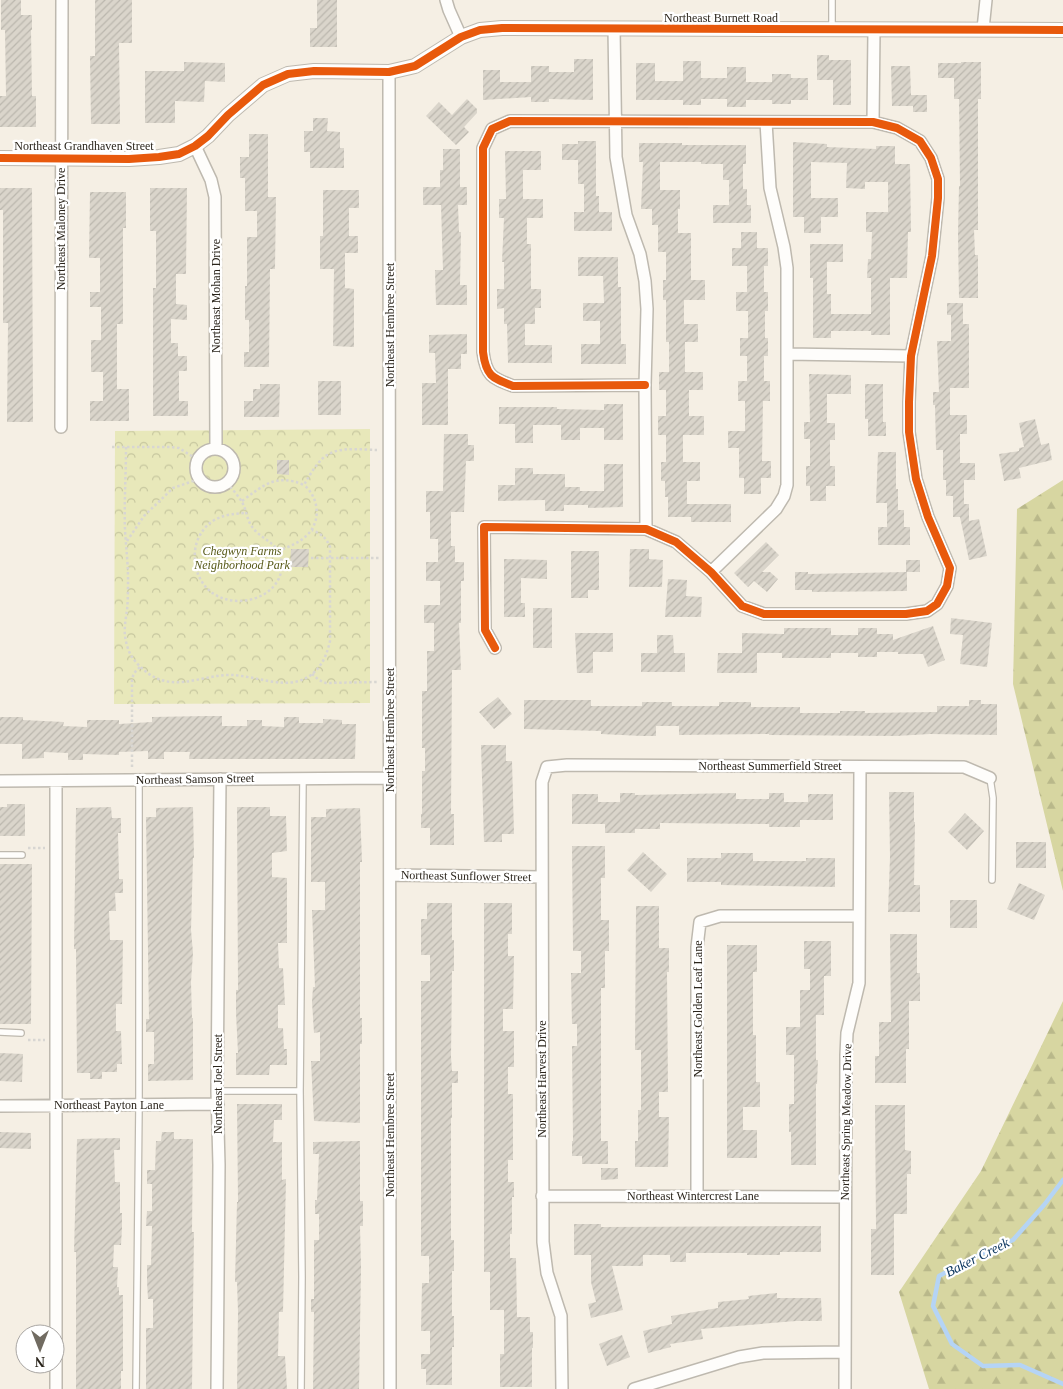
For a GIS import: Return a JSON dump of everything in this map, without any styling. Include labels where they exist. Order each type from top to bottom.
[{"type":"street","name":"Northeast Maloney Drive","points":[[61,428],[62,0]]},
{"type":"street","points":[[446,0],[448,10],[461,37]]},
{"type":"street","points":[[982,29],[986,0]]},
{"type":"street","name":"Northeast Burnett Road","points":[[461,37],[480,30],[502,28],[1063,30]]},
{"type":"street","points":[[614,28],[616,157],[618,175],[626,214],[640,254],[645,281],[647,309],[645,385],[646,530]]},
{"type":"street","points":[[873,122],[874,30]]},
{"type":"street","name":"Northeast Grandhaven Street","points":[[0,158],[159,157],[178,154],[195,146],[208,136],[228,115],[263,85],[288,74],[389,72],[415,66],[461,37]]},
{"type":"street","name":"Northeast Hembree Street","points":[[389,72],[390,1389]]},
{"type":"street","points":[[495,648],[485,630],[484,527],[646,530],[676,542],[710,572],[742,606],[764,614],[906,614],[927,611],[937,604],[948,586],[950,568],[928,517],[916,479],[910,432],[911,356],[932,256],[938,198],[938,179],[931,158],[920,142],[897,128],[873,122],[510,122],[492,128],[483,148],[483,352],[485,368],[497,380],[513,386],[645,385]]},
{"type":"street","points":[[710,572],[776,509],[784,496],[787,485],[787,268],[770,188],[766,122]]},
{"type":"street","name":"Northeast Mohan Drive","points":[[195,146],[211,180],[215,197],[216,449]]},
{"type":"street","points":[[787,354],[911,356]]},
{"type":"street","points":[[216,449],[224,451],[233,462],[234,469],[227,483],[215,487],[207,485],[199,479],[196,472],[198,460],[207,450],[216,449]]},
{"type":"street","name":"Northeast Summerfield Street","points":[[548,767],[567,765],[964,766],[990,778]]},
{"type":"street","name":"Northeast Spring Meadow Drive","points":[[845,1389],[846,1055],[847,1033],[859,982],[860,766]]},
{"type":"street","name":"Northeast Harvest Drive","points":[[548,767],[542,782],[542,1196],[544,1259],[561,1316],[562,1389]]},
{"type":"street","name":"Northeast Joel Street","points":[[217,1389],[220,778]]},
{"type":"street","name":"Northeast Samson Street","points":[[0,781],[390,778]]},
{"type":"street","points":[[56,782],[56,1389]]},
{"type":"street","name":"Northeast Sunflower Street","points":[[391,875],[541,877]]},
{"type":"street","name":"Northeast Golden Leaf Lane","points":[[697,1196],[697,947],[700,922],[720,916],[859,916]]},
{"type":"street","name":"Northeast Payton Lane","points":[[0,1106],[218,1104]]},
{"type":"street","name":"Northeast Wintercrest Lane","points":[[542,1196],[845,1197]]},
{"type":"street","points":[[634,1389],[739,1357],[763,1353],[845,1352]]},
{"type":"lane","points":[[832,0],[832,30]]},
{"type":"lane","points":[[301,1389],[300,1091],[303,778]]},
{"type":"lane","points":[[990,778],[993,798],[992,880]]},
{"type":"lane","points":[[135,780],[138,1106],[136,1389]]},
{"type":"lane","points":[[0,855],[22,855]]},
{"type":"lane","points":[[0,1032],[21,1033]]},
{"type":"lane","points":[[217,1091],[300,1091]]},
{"type":"path","points":[[112,447],[179,448],[198,460]]},
{"type":"path","points":[[126,447],[128,581],[124,634],[131,655],[140,667],[163,681],[175,683],[218,675],[231,675],[289,683],[301,680],[312,674],[322,664],[330,641],[330,547],[323,535],[312,530]]},
{"type":"path","points":[[304,485],[323,458],[332,453],[343,450],[390,450]]},
{"type":"path","points":[[126,542],[144,516],[166,495],[182,484],[199,479]]},
{"type":"path","points":[[242,501],[272,481],[283,479],[292,480],[304,485],[313,495],[317,515],[312,530],[299,542],[278,551]]},
{"type":"path","points":[[227,483],[242,501],[252,527],[278,551],[281,564],[278,580],[260,596],[242,602],[228,601],[216,596],[200,580],[195,565],[195,553],[198,540],[205,528],[215,519],[223,515],[246,513]]},
{"type":"path","points":[[311,558],[390,558]]},
{"type":"path","points":[[135,780],[132,679],[140,667]]},
{"type":"path","points":[[312,674],[326,683],[390,682]]},
{"type":"path","points":[[22,855],[26,848],[56,848]]},
{"type":"path","points":[[21,1033],[25,1040],[56,1040]]},
{"type":"green space","name":"Chegwyn Farms Neighborhood Park","points":[[370,429],[370,703],[114,704],[115,431]]},
{"type":"green space","points":[[1063,480],[1063,891],[1013,684],[1017,509]]},
{"type":"green space","points":[[1063,1001],[1063,1389],[929,1389],[899,1292],[981,1171]]},
{"type":"building","points":[[1,0],[21,0],[21,15],[32,15],[32,96],[36,96],[36,127],[0,127],[0,96],[6,96],[5,30],[1,30]]},
{"type":"building","points":[[95,0],[132,0],[132,43],[119,43],[120,124],[91,124],[90,56],[95,56]]},
{"type":"building","points":[[317,0],[337,0],[337,47],[310,47],[310,28],[317,28]]},
{"type":"building","points":[[817,55],[829,55],[829,60],[851,60],[851,105],[833,105],[833,80],[817,80]]},
{"type":"building","points":[[574,59],[593,59],[593,100],[549,99],[549,102],[531,102],[531,97],[483,100],[483,70],[500,70],[500,82],[531,82],[531,66],[549,66],[549,72],[574,72]]},
{"type":"building","points":[[683,61],[701,61],[701,78],[727,78],[727,67],[746,67],[746,82],[772,82],[772,74],[791,74],[791,78],[808,78],[808,100],[791,100],[791,104],[772,104],[772,100],[746,100],[746,107],[727,107],[727,99],[701,99],[701,105],[683,105],[683,100],[636,100],[636,63],[655,63],[655,81],[683,81]]},
{"type":"building","points":[[184,62],[225,63],[225,82],[205,81],[204,102],[175,101],[175,123],[145,123],[145,71],[184,71]]},
{"type":"building","points":[[981,62],[981,99],[978,99],[978,230],[974,230],[975,255],[978,255],[978,298],[959,298],[959,99],[954,99],[954,78],[938,78],[938,63]]},
{"type":"building","points":[[891,66],[910,66],[911,95],[927,95],[927,112],[913,112],[913,106],[892,106]]},
{"type":"building","points":[[467,99],[477,109],[477,113],[464,127],[469,132],[456,145],[426,116],[439,102],[452,115]]},
{"type":"building","points":[[313,118],[328,118],[327,131],[340,132],[340,148],[344,148],[344,168],[310,168],[310,152],[304,152],[304,131],[313,131]]},
{"type":"building","points":[[249,134],[268,134],[268,197],[276,197],[275,269],[270,269],[269,367],[244,367],[244,352],[249,352],[249,320],[245,320],[247,237],[257,237],[257,211],[245,211],[245,178],[240,178],[240,157],[249,157]]},
{"type":"building","points":[[578,141],[596,141],[596,196],[599,196],[599,212],[612,212],[612,231],[574,231],[574,212],[584,212],[584,184],[578,184],[578,160],[562,160],[562,144],[578,144]]},
{"type":"building","points":[[793,142],[827,144],[827,147],[876,149],[876,146],[895,146],[895,164],[910,164],[911,232],[908,232],[907,278],[890,278],[890,335],[871,335],[871,331],[831,331],[831,338],[813,338],[813,278],[810,278],[810,244],[843,244],[843,262],[827,262],[827,294],[831,294],[831,314],[871,314],[871,278],[867,278],[868,259],[871,259],[872,232],[866,232],[866,212],[888,212],[888,182],[865,182],[865,189],[846,188],[847,163],[811,162],[811,198],[838,198],[838,217],[821,217],[821,233],[804,233],[804,217],[793,217]]},
{"type":"building","points":[[639,143],[746,145],[746,164],[743,164],[743,189],[747,189],[747,205],[751,205],[751,223],[713,223],[713,205],[729,205],[729,180],[723,180],[723,164],[660,162],[660,190],[680,190],[678,233],[691,233],[691,280],[705,280],[705,300],[684,300],[684,324],[698,324],[698,342],[685,342],[685,372],[703,372],[703,390],[689,390],[689,416],[704,416],[704,435],[683,435],[683,462],[700,462],[700,481],[687,481],[687,504],[731,504],[731,522],[691,522],[691,517],[668,517],[668,497],[665,497],[665,481],[661,481],[661,462],[666,462],[666,435],[658,435],[658,416],[666,416],[666,390],[659,390],[659,372],[669,372],[669,342],[666,342],[666,300],[663,300],[663,280],[666,280],[666,252],[658,252],[658,225],[652,225],[652,209],[641,209],[643,162],[639,162]]},
{"type":"building","points":[[443,149],[460,149],[460,187],[467,187],[467,205],[458,205],[459,232],[461,232],[460,285],[467,285],[467,305],[436,305],[435,270],[443,270],[441,205],[423,205],[423,187],[440,187],[440,170],[443,170]]},
{"type":"building","points":[[505,151],[541,151],[541,170],[523,170],[523,199],[543,199],[543,218],[527,218],[527,244],[531,244],[531,289],[541,289],[541,308],[535,308],[535,324],[525,324],[525,345],[552,345],[552,363],[508,363],[507,324],[504,324],[504,308],[497,309],[497,289],[504,289],[504,262],[502,262],[504,218],[499,218],[499,199],[506,199]]},
{"type":"building","points":[[0,188],[32,188],[33,422],[7,422],[8,323],[3,323],[3,210],[0,210]]},
{"type":"building","points":[[150,188],[187,188],[186,274],[176,274],[176,304],[187,305],[187,320],[171,319],[171,343],[178,343],[178,356],[187,356],[187,371],[179,371],[179,401],[188,401],[188,416],[153,416],[153,288],[156,288],[156,231],[150,231]]},
{"type":"building","points":[[323,190],[359,190],[359,208],[349,208],[349,236],[358,236],[358,253],[345,253],[345,288],[354,289],[354,347],[333,346],[334,269],[320,269],[320,236],[323,236]]},
{"type":"building","points":[[90,192],[126,192],[126,228],[123,228],[123,324],[117,324],[117,389],[129,389],[129,421],[90,421],[90,401],[103,401],[103,372],[91,372],[91,340],[101,340],[101,307],[90,307],[90,292],[100,292],[100,258],[89,258]]},
{"type":"building","points":[[741,232],[757,232],[757,248],[768,248],[768,266],[764,266],[764,292],[768,292],[768,311],[765,311],[765,338],[768,338],[768,356],[764,356],[764,381],[770,381],[770,401],[763,401],[762,461],[771,461],[771,478],[761,478],[761,494],[744,494],[744,478],[739,478],[739,448],[728,448],[728,431],[745,431],[745,401],[738,401],[738,381],[747,381],[747,356],[740,356],[740,338],[748,338],[748,311],[736,311],[736,292],[747,292],[747,266],[732,266],[732,248],[741,248]]},
{"type":"building","points":[[578,257],[618,257],[618,287],[621,287],[621,344],[626,344],[626,364],[581,364],[581,344],[600,344],[600,321],[583,321],[583,303],[604,303],[603,276],[578,276]]},
{"type":"building","points":[[947,303],[963,303],[963,324],[969,324],[969,388],[950,388],[950,415],[967,415],[967,434],[960,434],[960,463],[975,463],[975,480],[964,480],[964,504],[969,504],[969,521],[979,519],[987,556],[969,560],[960,517],[953,517],[953,496],[946,496],[946,480],[943,480],[943,450],[936,450],[933,392],[939,392],[937,341],[951,341],[951,315],[947,315]]},
{"type":"building","points":[[467,334],[467,354],[461,354],[461,369],[448,369],[448,425],[422,425],[422,383],[436,383],[435,353],[429,353],[429,335]]},
{"type":"building","points":[[809,374],[851,375],[851,394],[827,394],[827,423],[835,423],[835,440],[830,440],[830,466],[835,466],[835,486],[826,486],[826,501],[810,501],[810,486],[806,486],[806,466],[810,466],[810,439],[804,439],[804,422],[810,422]]},
{"type":"building","points":[[318,381],[341,381],[341,415],[318,415]]},
{"type":"building","points":[[260,384],[280,384],[279,417],[244,417],[244,401],[253,401],[253,389],[260,389]]},
{"type":"building","points":[[865,384],[883,384],[883,422],[886,422],[886,436],[868,436],[868,419],[865,419]]},
{"type":"building","points":[[604,404],[623,404],[623,440],[604,440],[604,428],[580,428],[580,440],[561,440],[561,425],[533,425],[533,443],[515,443],[515,424],[499,424],[499,407],[557,407],[557,409],[604,410]]},
{"type":"building","points":[[1035,419],[1041,445],[1049,443],[1052,460],[1019,468],[1021,478],[1004,481],[999,454],[1019,451],[1019,448],[1024,447],[1019,423]]},
{"type":"building","points":[[444,434],[468,434],[468,445],[474,445],[474,461],[466,461],[464,512],[451,512],[451,546],[455,546],[455,562],[464,562],[464,581],[461,581],[461,623],[459,623],[461,670],[452,670],[451,814],[454,814],[454,845],[430,845],[430,828],[421,828],[422,771],[425,771],[425,748],[422,748],[422,691],[427,691],[427,651],[434,651],[434,623],[424,623],[424,605],[440,605],[440,581],[426,581],[426,562],[438,562],[438,539],[430,539],[430,512],[426,512],[426,491],[443,491]]},
{"type":"building","points":[[878,452],[896,452],[898,510],[904,510],[904,527],[910,527],[910,545],[878,545],[878,527],[887,527],[887,503],[876,503]]},
{"type":"building","points":[[277,460],[289,460],[289,475],[277,474]]},
{"type":"building","points":[[604,464],[623,464],[623,507],[588,508],[588,505],[564,505],[564,511],[545,511],[545,500],[498,501],[498,485],[515,485],[515,468],[533,468],[533,474],[565,474],[565,487],[580,487],[580,491],[604,491]]},
{"type":"building","points":[[766,542],[779,555],[762,572],[770,572],[778,579],[767,592],[754,581],[748,587],[734,573]]},
{"type":"building","points":[[291,549],[309,549],[308,567],[290,567]]},
{"type":"building","points":[[630,549],[649,549],[649,559],[663,560],[662,587],[629,587]]},
{"type":"building","points":[[571,551],[599,551],[599,590],[588,590],[588,598],[571,598]]},
{"type":"building","points":[[504,559],[547,560],[547,579],[521,578],[521,603],[525,603],[525,617],[504,617]]},
{"type":"building","points":[[906,560],[920,560],[920,572],[906,572]]},
{"type":"building","points":[[795,572],[808,572],[808,574],[907,572],[907,591],[812,592],[812,590],[795,590]]},
{"type":"building","points":[[668,579],[687,580],[686,596],[702,597],[701,617],[665,617]]},
{"type":"building","points":[[533,608],[552,608],[552,648],[533,648]]},
{"type":"building","points":[[951,618],[992,623],[987,667],[960,664],[963,635],[950,634]]},
{"type":"building","points":[[933,626],[945,660],[928,667],[923,654],[877,652],[877,657],[858,657],[858,653],[831,653],[831,658],[782,658],[782,653],[757,653],[757,673],[717,673],[718,653],[742,653],[742,633],[784,634],[784,628],[831,628],[831,635],[858,635],[858,628],[877,628],[877,634],[893,634],[893,640]]},
{"type":"building","points":[[575,633],[613,633],[613,652],[593,652],[593,673],[577,673]]},
{"type":"building","points":[[657,635],[673,635],[674,653],[685,653],[685,672],[641,672],[641,653],[657,653]]},
{"type":"building","points":[[498,697],[512,714],[494,729],[479,712]]},
{"type":"building","points":[[524,700],[591,700],[591,706],[642,706],[642,702],[672,702],[672,706],[719,706],[719,702],[751,702],[751,707],[800,707],[800,713],[865,711],[865,713],[937,712],[937,706],[969,706],[969,700],[981,700],[981,704],[997,704],[997,735],[679,735],[679,726],[656,726],[656,736],[642,736],[601,734],[601,731],[524,729]]},
{"type":"building","points":[[222,716],[222,726],[247,726],[247,720],[262,720],[262,726],[284,727],[284,717],[299,717],[299,723],[323,723],[323,719],[342,720],[342,724],[356,724],[355,759],[189,759],[190,752],[164,752],[164,759],[148,759],[148,751],[119,752],[119,755],[83,754],[83,760],[68,760],[68,753],[44,752],[44,758],[22,759],[22,744],[0,744],[0,717],[23,717],[23,720],[64,722],[63,726],[87,727],[87,720],[119,720],[119,724],[152,722],[152,717]]},
{"type":"building","points":[[481,745],[506,745],[506,761],[512,761],[514,834],[502,834],[502,842],[484,842]]},
{"type":"building","points":[[889,792],[914,792],[914,885],[920,885],[920,912],[888,912],[890,857]]},
{"type":"building","points":[[620,793],[635,793],[635,795],[736,793],[736,799],[769,799],[769,793],[784,793],[784,802],[808,802],[808,794],[833,794],[833,820],[800,820],[800,827],[769,827],[769,824],[660,823],[660,829],[635,829],[635,833],[605,833],[605,824],[572,824],[572,794],[598,794],[598,802],[620,802]]},
{"type":"building","points":[[7,804],[25,804],[25,836],[0,836],[0,807],[7,807]]},
{"type":"building","points":[[111,807],[112,818],[121,818],[121,833],[118,833],[119,879],[123,879],[123,893],[115,893],[116,911],[109,911],[110,940],[123,940],[122,1004],[116,1004],[116,1031],[121,1031],[122,1064],[117,1064],[117,1072],[102,1072],[102,1079],[90,1079],[90,1073],[77,1073],[76,949],[74,949],[76,808]]},
{"type":"building","points":[[193,807],[194,858],[191,930],[193,953],[191,982],[193,1080],[148,1081],[148,1064],[154,1064],[154,1032],[146,1032],[146,1019],[149,1019],[146,817],[156,817],[156,808]]},
{"type":"building","points":[[237,807],[270,807],[270,816],[286,816],[287,851],[272,853],[272,877],[287,878],[287,943],[278,943],[279,968],[283,968],[285,1005],[278,1005],[278,1028],[283,1028],[284,1049],[287,1049],[287,1065],[270,1065],[269,1075],[236,1075],[236,1053],[238,1053],[236,1013],[236,990],[238,990]]},
{"type":"building","points":[[360,808],[362,862],[360,862],[360,1018],[362,1018],[362,1044],[360,1044],[360,1123],[314,1121],[311,1061],[320,1061],[320,1032],[314,1033],[312,1002],[313,987],[315,987],[312,910],[325,910],[325,882],[311,882],[311,817],[326,817],[326,809]]},
{"type":"building","points":[[965,813],[984,831],[967,850],[948,832]]},
{"type":"building","points":[[1016,842],[1046,842],[1046,868],[1016,868]]},
{"type":"building","points":[[572,846],[605,846],[605,878],[601,878],[601,920],[609,920],[609,951],[605,951],[605,988],[601,988],[601,1141],[608,1141],[608,1164],[582,1164],[582,1156],[572,1156],[572,1046],[577,1046],[577,1024],[572,1024],[571,973],[581,973],[581,951],[573,951]]},
{"type":"building","points":[[643,852],[667,874],[651,892],[627,870]]},
{"type":"building","points":[[721,853],[753,853],[753,861],[806,861],[806,858],[835,858],[835,887],[721,885],[721,882],[687,882],[687,858],[721,858]]},
{"type":"building","points":[[0,864],[32,864],[31,1024],[0,1024]]},
{"type":"building","points":[[1019,883],[1045,895],[1034,920],[1007,909]]},
{"type":"building","points":[[950,900],[977,900],[977,928],[950,928]]},
{"type":"building","points":[[427,903],[452,903],[452,940],[454,940],[451,1057],[452,1071],[458,1071],[458,1083],[452,1083],[451,1118],[451,1240],[454,1240],[454,1271],[452,1271],[454,1347],[452,1347],[452,1385],[426,1385],[426,1369],[421,1369],[421,1354],[430,1354],[430,1331],[421,1331],[422,1283],[429,1283],[429,1256],[421,1256],[421,981],[430,981],[430,955],[421,955],[421,919],[427,919]]},
{"type":"building","points":[[484,903],[512,903],[512,934],[508,934],[508,956],[514,956],[513,1009],[503,1009],[503,1031],[514,1031],[514,1067],[508,1067],[508,1094],[513,1094],[513,1160],[508,1160],[508,1182],[514,1182],[510,1258],[516,1258],[517,1317],[530,1317],[530,1332],[533,1332],[532,1387],[500,1387],[500,1354],[504,1354],[504,1310],[490,1310],[490,1272],[484,1272]]},
{"type":"building","points":[[636,906],[659,906],[659,948],[669,948],[669,972],[667,972],[668,1092],[659,1092],[659,1117],[669,1117],[668,1167],[635,1167],[635,1141],[638,1141],[638,1110],[641,1110],[641,1050],[635,1050]]},
{"type":"building","points":[[890,934],[917,934],[917,973],[920,973],[920,1001],[909,1001],[909,1049],[906,1049],[906,1083],[875,1083],[875,1056],[879,1056],[879,1022],[891,1022]]},
{"type":"building","points":[[804,941],[831,941],[831,976],[824,976],[824,1015],[816,1015],[816,1060],[818,1060],[816,1084],[816,1165],[791,1165],[789,1104],[794,1104],[794,1055],[786,1055],[786,1027],[800,1027],[800,990],[810,990],[810,969],[804,969]]},
{"type":"building","points":[[727,945],[757,945],[757,972],[753,972],[753,1035],[756,1035],[756,1082],[760,1082],[760,1107],[743,1107],[743,1130],[757,1130],[757,1158],[727,1158]]},
{"type":"building","points":[[0,1053],[23,1054],[22,1082],[0,1081]]},
{"type":"building","points":[[237,1104],[282,1104],[282,1120],[274,1120],[273,1142],[282,1142],[282,1180],[286,1179],[283,1312],[279,1312],[278,1356],[285,1356],[287,1389],[237,1389],[238,1312],[237,1282],[235,1282],[238,1202]]},
{"type":"building","points":[[875,1105],[905,1105],[905,1150],[911,1151],[911,1174],[907,1174],[907,1214],[894,1214],[894,1275],[871,1275],[871,1229],[876,1229]]},
{"type":"building","points":[[0,1132],[31,1133],[31,1149],[0,1148]]},
{"type":"building","points":[[162,1132],[174,1132],[174,1139],[193,1139],[192,1389],[146,1389],[146,1328],[153,1328],[153,1299],[148,1299],[147,1281],[147,1265],[151,1265],[152,1226],[146,1226],[147,1211],[152,1211],[152,1184],[147,1184],[147,1170],[155,1170],[156,1141],[161,1141]]},
{"type":"building","points":[[120,1138],[120,1150],[114,1150],[115,1182],[120,1182],[122,1228],[121,1245],[114,1245],[113,1267],[118,1267],[117,1287],[119,1287],[119,1295],[123,1295],[123,1371],[121,1371],[121,1389],[76,1389],[76,1252],[74,1252],[77,1139]]},
{"type":"building","points":[[360,1141],[360,1201],[363,1201],[363,1226],[360,1226],[359,1389],[313,1389],[314,1312],[311,1312],[311,1299],[314,1299],[314,1240],[319,1240],[319,1214],[315,1214],[315,1200],[317,1200],[319,1154],[313,1154],[313,1142]]},
{"type":"building","points":[[601,1168],[618,1168],[618,1179],[601,1180]]},
{"type":"building","points":[[574,1224],[601,1224],[601,1227],[821,1226],[821,1252],[780,1252],[780,1255],[686,1253],[686,1262],[670,1262],[670,1255],[643,1255],[643,1266],[612,1266],[623,1310],[591,1318],[588,1304],[596,1302],[591,1282],[591,1255],[574,1255]]},
{"type":"building","points":[[777,1293],[777,1298],[821,1298],[822,1321],[796,1321],[701,1329],[703,1339],[670,1344],[671,1347],[648,1353],[643,1331],[672,1324],[671,1316],[718,1308],[718,1302],[749,1299],[748,1296]]},
{"type":"building","points":[[622,1335],[630,1357],[607,1366],[599,1344]]},
{"type":"waterway","name":"Baker Creek","points":[[1063,1180],[1013,1240],[939,1276],[933,1306],[952,1344],[983,1366],[1020,1365],[1063,1384]]},
{"type":"cycle path","points":[[0,158],[129,159],[179,154],[195,146],[208,136],[228,115],[263,85],[288,74],[314,71],[389,72],[415,66],[461,37],[480,30],[502,28],[1063,30]]},
{"type":"cycle path","points":[[495,648],[485,630],[484,527],[646,529],[676,542],[711,572],[742,606],[764,614],[906,614],[927,611],[937,604],[947,586],[950,568],[928,517],[916,479],[909,432],[911,356],[932,256],[938,198],[938,179],[931,158],[920,141],[897,128],[873,122],[510,121],[492,129],[483,148],[483,352],[488,371],[495,378],[513,386],[645,385]]}]
